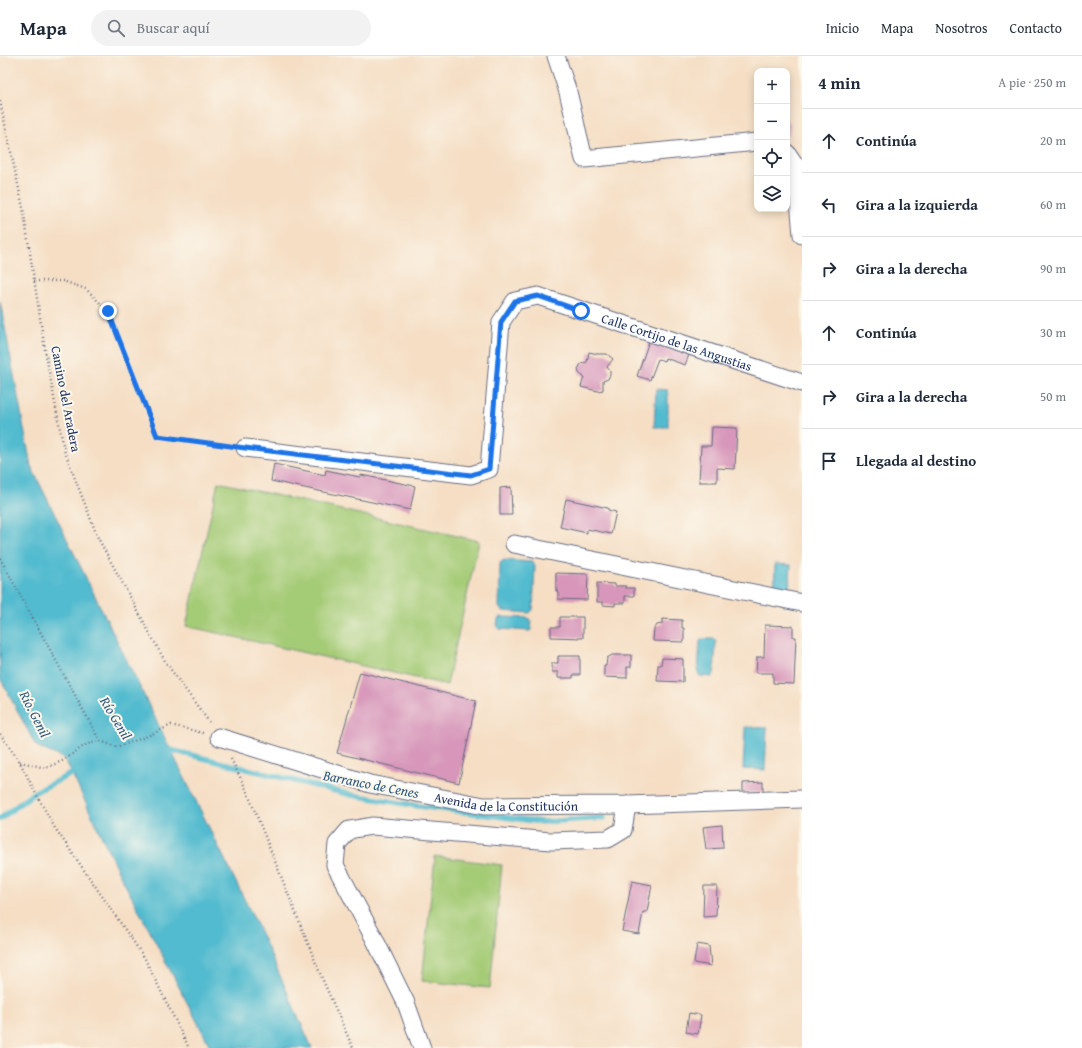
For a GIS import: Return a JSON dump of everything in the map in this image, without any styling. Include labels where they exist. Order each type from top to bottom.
[{"type":"street","points":[[556,56],[568,92],[584,159],[754,142]]},
{"type":"street","points":[[790,157],[796,166],[802,235]]},
{"type":"street","name":"Calle Cortijo de las Angustias","points":[[245,448],[471,475],[489,469],[501,322],[515,301],[538,296],[802,383]]},
{"type":"street","points":[[514,544],[802,603]]},
{"type":"street","name":"Avenida de la Constitución","points":[[219,737],[370,784],[484,806],[627,805],[802,799]]},
{"type":"street","points":[[422,1048],[406,1003],[373,936],[335,865],[337,844],[349,830],[372,826],[551,841],[608,839],[623,830],[627,805]]},
{"type":"path","name":"Camino del Aradera","points":[[0,101],[23,208],[45,350],[64,450],[98,538],[166,663],[219,737],[246,789],[321,976],[353,1048]]},
{"type":"path","points":[[34,281],[63,281],[86,288],[108,311],[157,436],[245,448]]},
{"type":"path","points":[[0,558],[66,682],[100,741]]},
{"type":"path","points":[[20,762],[46,768],[87,744],[100,741],[117,747],[148,736],[171,725],[219,737]]},
{"type":"path","points":[[0,734],[20,762],[55,828],[144,957],[189,1048]]},
{"type":"green space","points":[[218,482],[479,541],[447,685],[186,626]]},
{"type":"green space","points":[[435,856],[502,865],[490,988],[422,981]]},
{"type":"water","points":[[0,301],[31,466],[262,935],[312,1048],[211,1048],[117,869],[65,759],[36,746],[0,678]]},
{"type":"water","points":[[656,389],[668,390],[668,427],[654,427]]},
{"type":"water","points":[[504,560],[532,562],[535,566],[533,610],[530,613],[502,611],[499,607],[500,563]]},
{"type":"water","points":[[775,564],[791,565],[789,590],[774,590]]},
{"type":"water","points":[[501,617],[529,618],[532,622],[531,630],[500,629],[497,626],[498,619]]},
{"type":"water","points":[[702,639],[714,639],[716,642],[714,674],[712,677],[700,676],[698,673],[700,641]]},
{"type":"water","points":[[745,727],[767,728],[765,770],[743,769]]},
{"type":"building","points":[[649,341],[689,355],[685,365],[665,358],[664,361],[658,359],[650,380],[637,376]]},
{"type":"building","points":[[589,352],[607,354],[613,359],[607,367],[610,371],[610,375],[608,379],[603,381],[603,390],[598,391],[581,387],[584,377],[579,373],[578,369],[581,364],[587,362]]},
{"type":"building","points":[[712,427],[737,428],[735,469],[717,468],[717,482],[699,482],[701,446],[711,446]]},
{"type":"building","points":[[274,464],[325,475],[326,470],[360,477],[361,475],[415,486],[410,510],[271,481]]},
{"type":"building","points":[[511,487],[512,515],[500,515],[500,488]]},
{"type":"building","points":[[566,499],[608,508],[608,510],[616,512],[611,534],[587,529],[587,533],[560,527]]},
{"type":"building","points":[[556,573],[588,574],[587,600],[558,599],[558,591],[556,591]]},
{"type":"building","points":[[597,583],[615,584],[615,586],[634,588],[634,596],[625,596],[625,603],[615,603],[615,606],[603,605],[603,602],[597,602]]},
{"type":"building","points":[[560,617],[583,617],[583,638],[551,637],[551,627],[560,627]]},
{"type":"building","points":[[662,619],[682,620],[682,628],[684,628],[684,642],[653,641],[654,629],[657,625],[662,624]]},
{"type":"building","points":[[765,625],[793,626],[793,637],[796,637],[794,684],[773,683],[773,673],[756,673],[757,657],[764,657]]},
{"type":"building","points":[[612,655],[631,655],[631,667],[627,667],[627,678],[604,677],[604,666],[606,666],[607,658]]},
{"type":"building","points":[[558,656],[580,656],[580,675],[573,675],[573,678],[558,678],[558,672],[552,672],[552,663],[558,663]]},
{"type":"building","points":[[662,658],[683,659],[683,682],[657,681],[658,665],[661,665]]},
{"type":"building","points":[[360,672],[476,701],[459,783],[337,753]]},
{"type":"building","points":[[763,782],[763,792],[743,793],[743,783]]},
{"type":"building","points":[[722,825],[723,848],[706,849],[703,827]]},
{"type":"building","points":[[632,881],[652,885],[647,912],[643,912],[639,934],[622,931]]},
{"type":"building","points":[[704,886],[717,886],[716,916],[703,917]]},
{"type":"building","points":[[697,944],[709,946],[711,966],[694,963]]},
{"type":"building","points":[[689,1013],[701,1015],[698,1034],[686,1032]]},
{"type":"waterway","name":"Barranco de Cenes","points":[[164,750],[171,750],[352,795],[418,806],[542,822],[604,818]]},
{"type":"waterway","points":[[0,819],[35,792],[77,771]]},
{"type":"route","points":[[108,311],[157,436],[471,475],[489,469],[501,322],[515,301],[538,296],[581,311]]},
{"type":"water label","name":"Río. Genil","points":[[35,714]]},
{"type":"water label","name":"Río Genil","points":[[116,718]]}]
